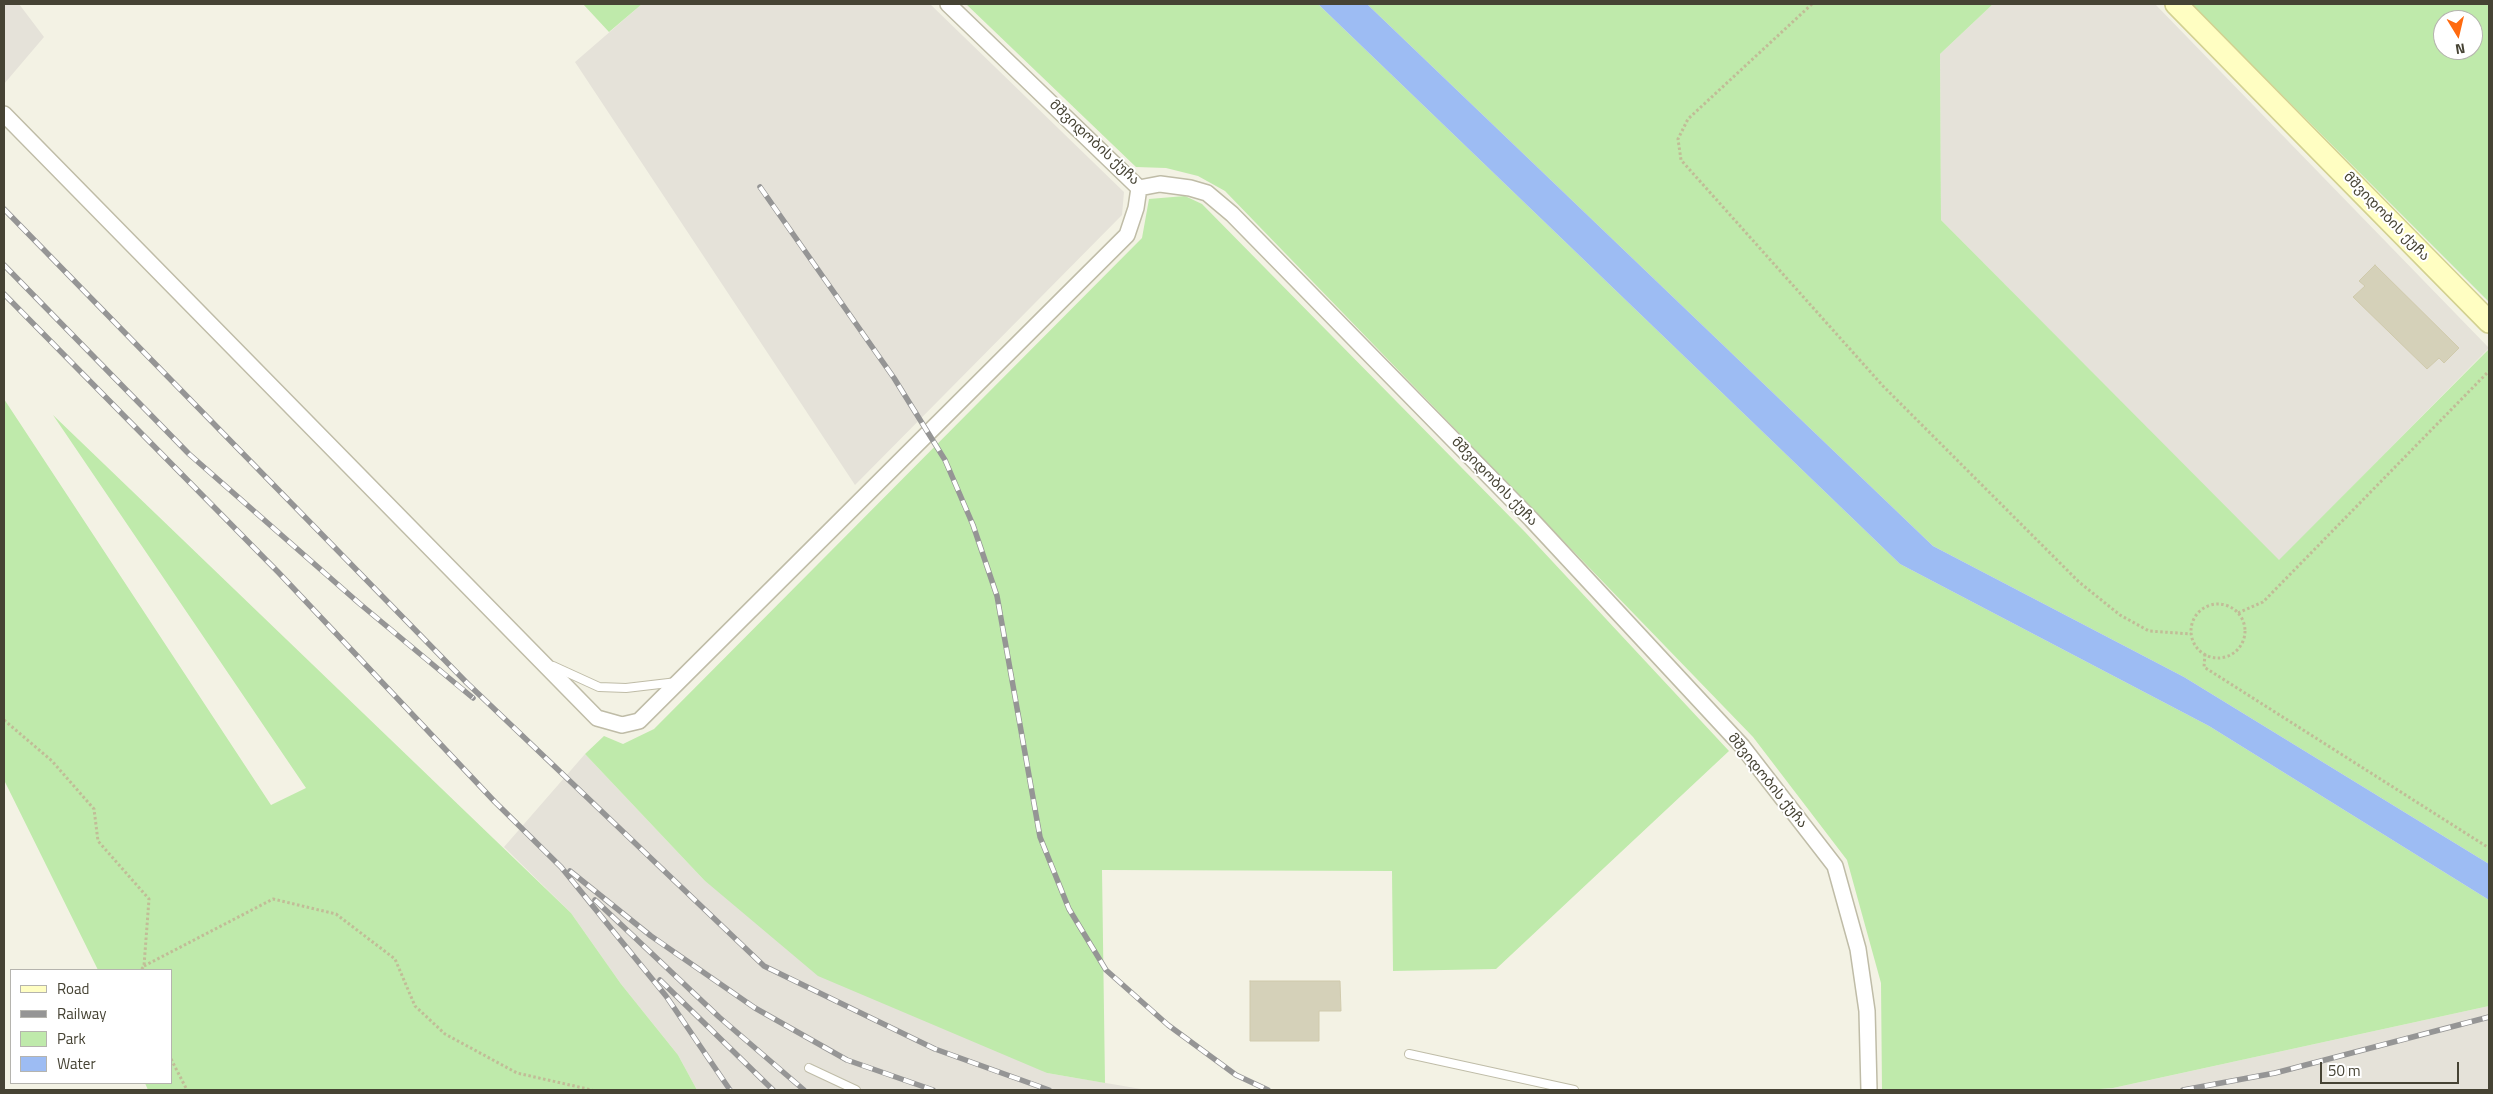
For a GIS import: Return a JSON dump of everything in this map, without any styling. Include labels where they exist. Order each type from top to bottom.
[{"type":"main road","name":"მშვიდობის ქუჩა","points":[[2176,4],[2489,322]]},
{"type":"street","name":"მშვიდობის ქუჩა","points":[[948,4],[1138,188],[1160,184],[1190,188],[1208,193],[1232,214],[1531,519],[1742,746],[1835,866],[1858,949],[1867,1011],[1869,1090]]},
{"type":"street","points":[[4,114],[597,718],[622,725],[639,721],[1127,235],[1136,208],[1138,188]]},
{"type":"lane","points":[[536,656],[561,671],[599,687],[626,688],[679,682]]},
{"type":"lane","points":[[1409,1054],[1574,1090]]},
{"type":"lane","points":[[809,1068],[856,1090]]},
{"type":"path","points":[[1812,4],[1688,119],[1678,139],[1681,160],[1883,386],[2079,582],[2120,615],[2149,630],[2191,634]]},
{"type":"path","points":[[2238,613],[2263,602],[2489,371]]},
{"type":"path","points":[[2224,605],[2238,613],[2244,630],[2239,648],[2223,657],[2205,654],[2198,649],[2191,634],[2194,618],[2207,607],[2224,605]]},
{"type":"path","points":[[2205,654],[2204,666],[2489,848]]},
{"type":"path","points":[[4,720],[52,761],[94,809],[98,841],[149,899],[144,966]]},
{"type":"path","points":[[142,969],[144,966],[273,899],[336,914],[395,959],[415,1006],[444,1034],[517,1073],[592,1090]]},
{"type":"path","points":[[172,1061],[187,1090]]},
{"type":"shaded area","points":[[4,4],[19,4],[44,37],[4,84]]},
{"type":"shaded area","points":[[642,4],[930,4],[1124,192],[1122,215],[855,485],[575,62]]},
{"type":"shaded area","points":[[1993,4],[2155,4],[2489,348],[2279,561],[1941,220],[1940,54]]},
{"type":"shaded area","points":[[585,754],[704,880],[1047,1073],[1147,1090],[697,1090],[678,1055],[621,984],[571,913],[504,847]]},
{"type":"shaded area","points":[[2489,1006],[2489,1090],[2086,1090],[2113,1088]]},
{"type":"green space","points":[[583,4],[642,4],[609,32]]},
{"type":"green space","points":[[966,4],[1318,4],[1900,564],[2209,726],[2489,900],[2489,1006],[2113,1088],[2086,1090],[1882,1090],[1881,983],[1847,860],[1753,737],[1225,191],[1198,176],[1166,168],[1136,167]]},
{"type":"green space","points":[[1367,4],[1993,4],[1940,54],[1941,220],[2279,560],[2489,349],[2489,864],[2184,677],[1933,546]]},
{"type":"green space","points":[[2191,4],[2489,4],[2489,302]]},
{"type":"green space","points":[[1185,196],[1202,204],[1525,532],[1729,751],[1496,969],[1393,971],[1392,871],[1102,870],[1105,1083],[1047,1073],[818,976],[704,880],[585,754],[604,736],[623,744],[654,729],[1142,238],[1149,199]]},
{"type":"green space","points":[[4,399],[271,805],[306,788],[53,415],[571,913],[621,984],[678,1055],[697,1090],[148,1090],[145,1084],[172,1084],[172,969],[98,969],[4,780]]},
{"type":"water","points":[[1318,4],[1367,4],[1933,546],[2184,677],[2489,864],[2489,900],[2209,726],[1900,564]]},
{"type":"building","points":[[2375,265],[2459,348],[2444,363],[2439,358],[2427,369],[2353,297],[2365,286],[2359,281]]},
{"type":"building","points":[[1250,981],[1340,981],[1341,1011],[1319,1011],[1319,1041],[1250,1041]]},
{"type":"railway","points":[[760,187],[894,378],[945,460],[973,525],[997,596],[1040,837],[1069,909],[1106,970],[1168,1025],[1236,1075],[1268,1090]]},
{"type":"railway","points":[[4,209],[467,683],[764,966],[935,1049],[1049,1090]]},
{"type":"railway","points":[[4,265],[189,454],[360,604],[473,698]]},
{"type":"railway","points":[[4,294],[279,573],[495,802],[561,867],[666,996],[730,1090]]},
{"type":"railway","points":[[570,871],[651,936],[755,1008],[847,1060],[933,1090]]},
{"type":"railway","points":[[595,900],[719,1017],[804,1090]]},
{"type":"railway","points":[[660,980],[773,1090]]},
{"type":"railway","points":[[2183,1090],[2275,1073],[2489,1017]]}]
